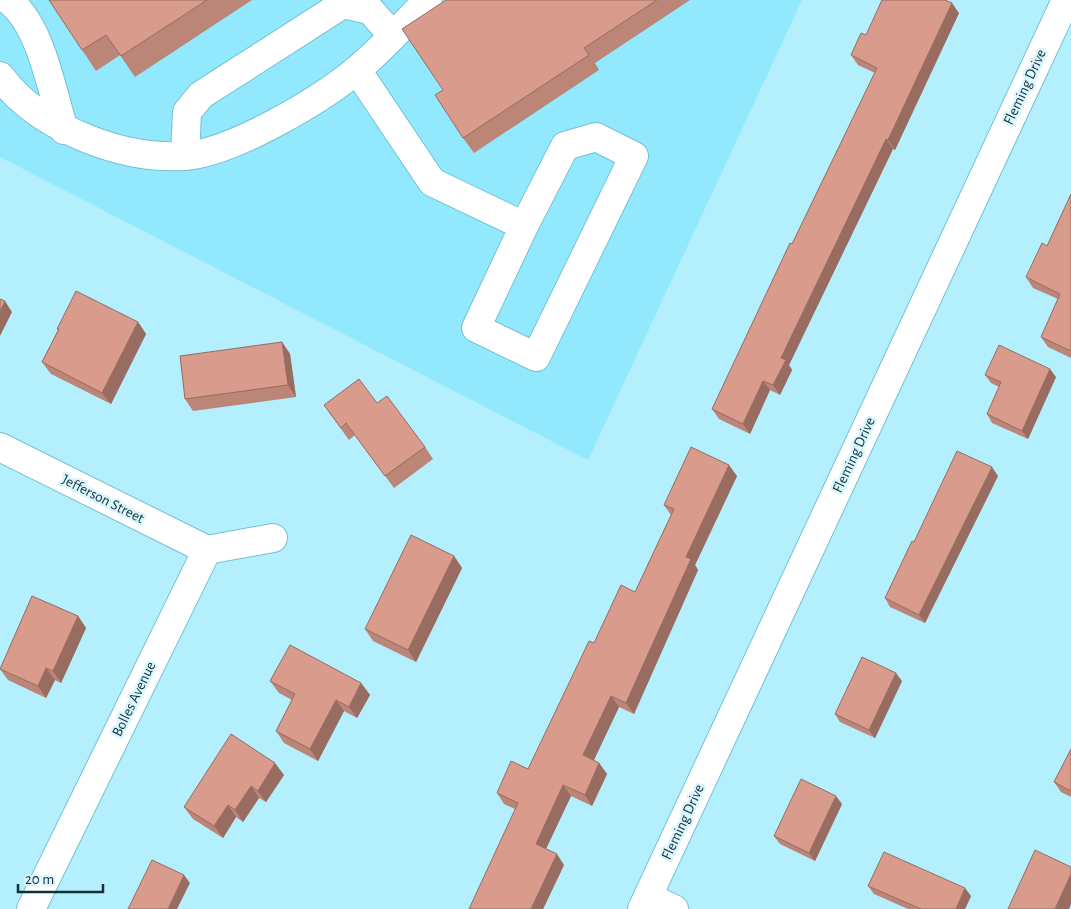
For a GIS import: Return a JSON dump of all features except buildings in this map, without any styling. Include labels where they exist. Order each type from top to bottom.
[{"type":"street","points":[[8,0],[30,26],[38,44],[64,130]]},
{"type":"street","points":[[0,76],[24,102],[64,130],[114,149],[150,155],[185,156],[236,143],[291,114],[357,70],[428,0]]},
{"type":"street","name":"Fleming Drive","points":[[645,903],[1066,0]]},
{"type":"street","points":[[185,156],[187,112],[201,96],[342,4],[370,10],[393,36]]},
{"type":"street","points":[[357,70],[432,182],[524,226]]},
{"type":"street","points":[[596,137],[634,156],[536,357],[476,328],[524,226],[565,146],[596,137]]},
{"type":"street","name":"Jefferson Street","points":[[0,447],[207,550]]},
{"type":"street","points":[[207,550],[274,538]]},
{"type":"street","name":"Bolles Avenue","points":[[31,909],[207,550]]},
{"type":"street","points":[[645,903],[674,909]]},
{"type":"shaded area","points":[[0,0],[802,0],[588,460],[0,157]]}]
